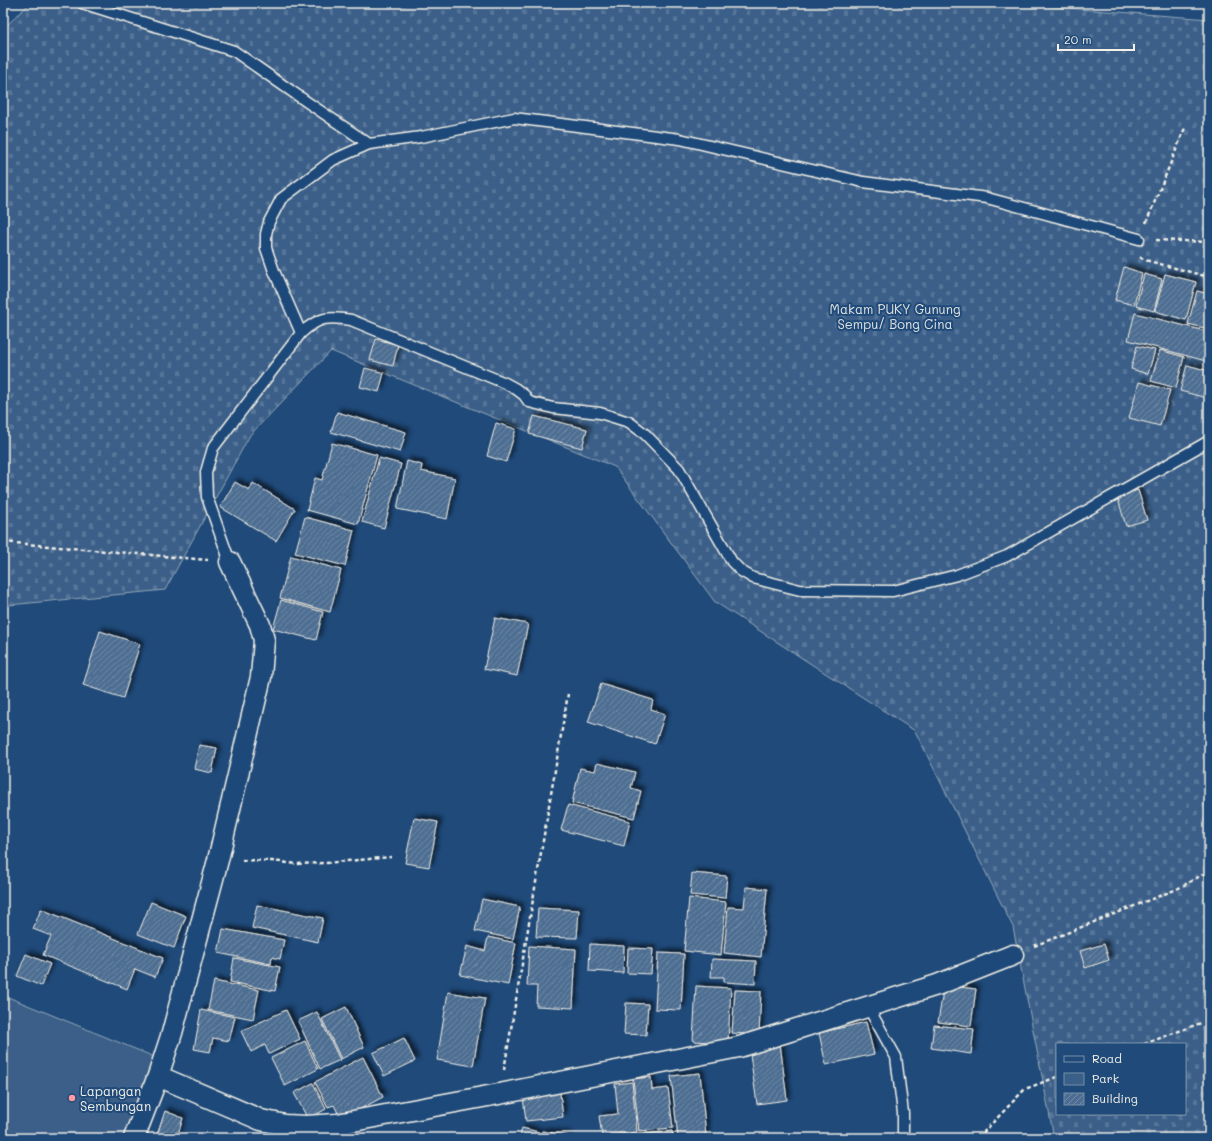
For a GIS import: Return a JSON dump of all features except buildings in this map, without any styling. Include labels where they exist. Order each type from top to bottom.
[{"type":"street","points":[[134,1138],[158,1076],[172,1033],[218,860],[261,677],[264,640],[260,626],[230,562]]},
{"type":"street","points":[[158,1076],[261,1120],[285,1125],[306,1126],[334,1131],[500,1094],[739,1047],[937,985],[1013,955]]},
{"type":"lane","points":[[82,3],[234,51],[370,144]]},
{"type":"lane","points":[[301,332],[271,265],[266,248],[266,234],[269,222],[281,199],[333,160],[370,144],[421,137],[514,118],[680,139],[863,182],[987,198],[1139,239]]},
{"type":"lane","points":[[230,562],[207,497],[206,472],[214,448],[301,332],[321,319],[335,317],[351,320],[505,383],[524,395],[529,402],[552,408],[600,413],[629,422],[645,434],[679,469],[732,562],[753,578],[800,590],[893,591],[957,575],[1007,556],[1209,441]]},
{"type":"lane","points":[[868,1007],[896,1057],[903,1113],[903,1138]]},
{"type":"path","points":[[1185,128],[1139,239],[1136,250],[1138,256],[1145,260],[1209,277]]},
{"type":"path","points":[[1139,239],[1209,242]]},
{"type":"path","points":[[3,542],[230,562]]},
{"type":"path","points":[[500,1094],[568,694]]},
{"type":"path","points":[[218,860],[272,861],[296,864],[326,863],[391,857]]},
{"type":"path","points":[[1013,955],[1177,889],[1209,871]]},
{"type":"path","points":[[1147,1043],[1209,1020]]},
{"type":"path","points":[[978,1138],[1024,1089],[1056,1077]]},
{"type":"green space","name":"Makam PUKY Gunung Sempu/ Bong Cina","points":[[30,3],[1002,3],[1209,19],[1209,1138],[1054,1138],[1013,927],[915,731],[715,602],[615,467],[331,351],[250,435],[165,590],[9,605],[3,604],[3,29]]},
{"type":"green space","name":"Lapangan Sembungan","points":[[3,995],[157,1058],[125,1138],[3,1138]]},
{"type":"place","name":"Lapangan Sembungan","points":[[72,1098]]}]
